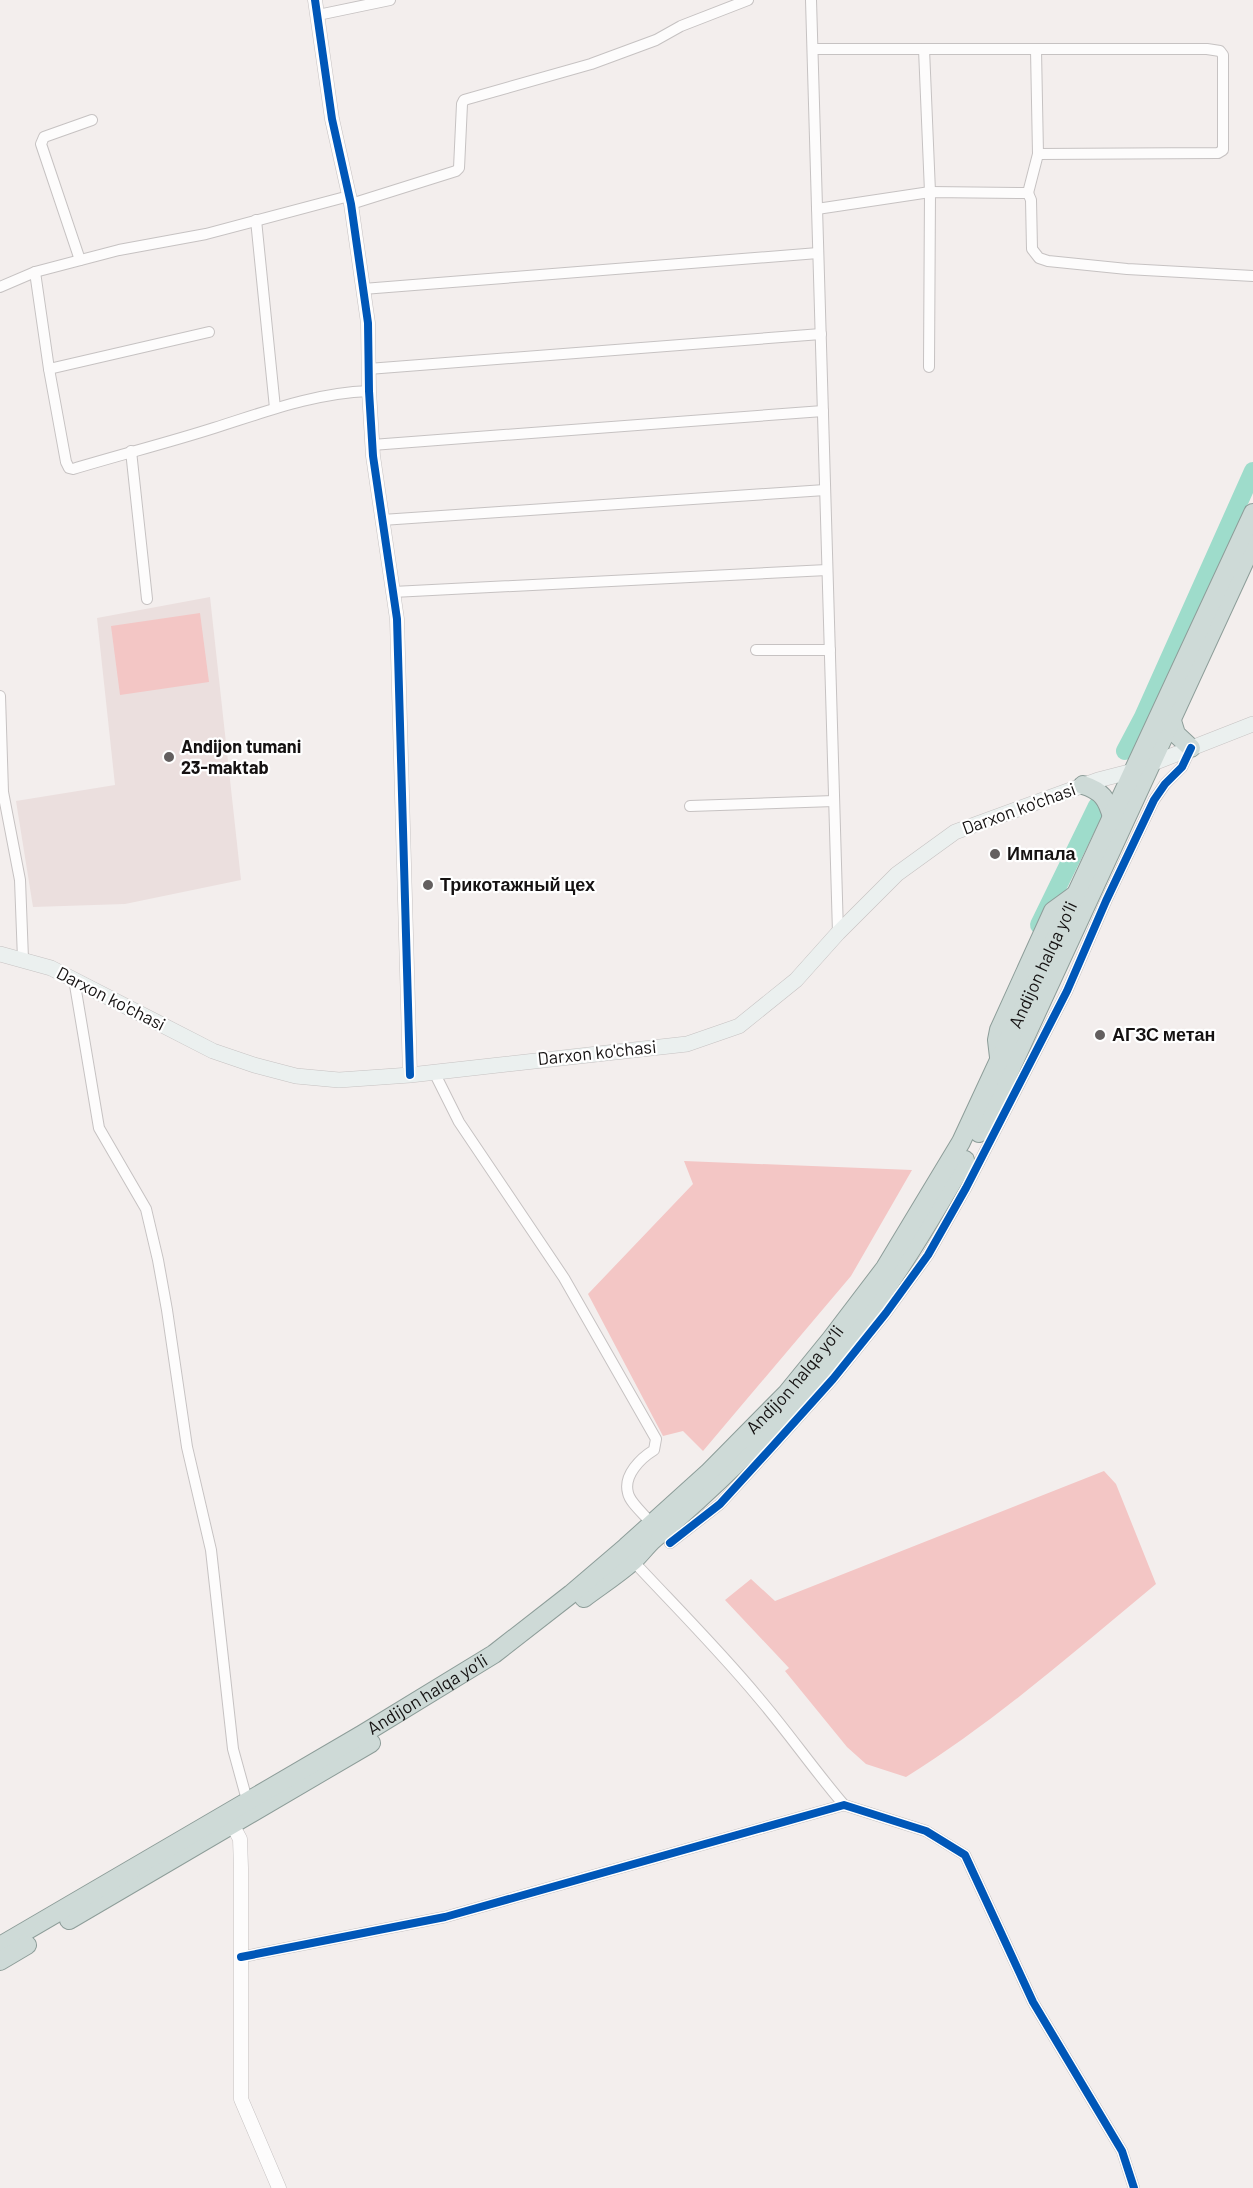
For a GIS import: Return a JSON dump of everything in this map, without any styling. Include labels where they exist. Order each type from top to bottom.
[{"type":"highway","name":"Andijon halqa yo‘li","points":[[0,1961],[233,1826],[488,1672],[633,1562],[651,1532],[786,1393],[885,1268],[962,1142],[1000,1061],[1091,897],[1112,817],[1253,513]]},
{"type":"highway","name":"Andijon halqa yo‘li","points":[[0,1946],[494,1654],[651,1532],[693,1506],[739,1462],[801,1395],[851,1338],[892,1279],[933,1216],[1031,1044],[1091,897],[1253,543]]},
{"type":"highway","points":[[1172,721],[1176,734],[1191,748]]},
{"type":"highway","points":[[1083,785],[1093,789],[1107,801],[1112,817]]},
{"type":"highway","points":[[651,1532],[670,1542]]},
{"type":"main road","name":"Darxon ko'chasi","points":[[0,954],[51,968],[213,1051],[296,1076],[339,1080],[410,1075],[687,1044],[739,1026],[796,980],[838,933],[897,874],[955,832],[1083,785],[1133,771],[1253,724]]},
{"type":"street","points":[[315,0],[332,119],[350,200],[368,322],[372,445],[397,619],[410,1075]]},
{"type":"street","points":[[318,15],[390,0]]},
{"type":"street","points":[[0,287],[35,272],[119,250],[206,234],[256,220],[350,200],[456,171],[459,168],[464,100],[591,64],[656,40],[681,26],[748,0]]},
{"type":"street","points":[[811,0],[838,933]]},
{"type":"street","points":[[924,49],[930,192],[929,367]]},
{"type":"street","points":[[813,50],[1207,49],[1220,51],[1223,55],[1224,150],[1218,153],[1038,154]]},
{"type":"street","points":[[1036,50],[1038,154],[1028,193],[1031,200],[1032,249],[1039,258],[1048,261],[1127,269],[1253,276]]},
{"type":"street","points":[[80,260],[42,150],[41,141],[48,135],[92,120]]},
{"type":"street","points":[[817,209],[930,192],[1028,193]]},
{"type":"street","points":[[256,220],[275,408]]},
{"type":"street","points":[[363,289],[818,253]]},
{"type":"street","points":[[35,272],[49,369],[69,468],[73,469],[324,395],[369,391]]},
{"type":"street","points":[[49,369],[209,332]]},
{"type":"street","points":[[368,369],[821,334]]},
{"type":"street","points":[[372,445],[823,411]]},
{"type":"street","points":[[131,451],[147,599]]},
{"type":"street","points":[[382,520],[825,490]]},
{"type":"street","points":[[393,592],[828,570]]},
{"type":"street","points":[[756,650],[830,650]]},
{"type":"street","points":[[0,696],[3,792],[20,880],[23,959]]},
{"type":"street","points":[[1091,897],[1165,784],[1182,767],[1191,748]]},
{"type":"street","points":[[690,806],[834,801]]},
{"type":"street","points":[[74,979],[99,1128],[146,1209],[158,1260],[187,1447],[211,1551],[233,1749],[247,1800]]},
{"type":"street","points":[[670,1542],[720,1504],[833,1379],[928,1255],[1031,1044]]},
{"type":"street","points":[[434,1072],[459,1122],[564,1278],[656,1439],[654,1450],[639,1459],[628,1481],[627,1492],[651,1532]]},
{"type":"street","points":[[633,1562],[745,1682],[844,1805],[926,1831],[965,1855],[1033,2001],[1122,2151],[1134,2188]]},
{"type":"street","points":[[241,1957],[445,1917],[844,1805]]},
{"type":"street","points":[[233,1826],[240,1839],[241,2099],[279,2188]]},
{"type":"shaded area","name":"Andijon tumani 23-maktab","points":[[210,597],[241,880],[125,904],[33,907],[16,801],[115,785],[97,618]]},
{"type":"shaded area","points":[[200,613],[209,682],[120,695],[111,626]]},
{"type":"shaded area","points":[[684,1161],[912,1170],[851,1276],[703,1451],[683,1431],[663,1436],[588,1294],[693,1184]]},
{"type":"shaded area","points":[[1104,1471],[1116,1484],[1156,1584],[972,1733],[906,1777],[866,1764],[847,1747],[785,1671],[789,1668],[725,1600],[751,1579],[775,1601]]},
{"type":"waterway","points":[[1125,751],[1143,717],[1253,471]]},
{"type":"waterway","points":[[1039,925],[1097,806]]},
{"type":"cycle path","points":[[315,0],[332,119],[351,204],[368,323],[373,456],[397,619],[410,1075]]},
{"type":"cycle path","points":[[670,1543],[720,1504],[833,1379],[886,1313],[928,1255],[966,1188],[1067,991],[1106,901],[1154,800],[1165,784],[1182,767],[1191,748]]},
{"type":"cycle path","points":[[241,1957],[445,1917],[844,1805],[926,1831],[965,1855],[1033,2002],[1122,2151],[1134,2188]]},
{"type":"place","name":"Andijon tumani 23-maktab","points":[[169,757]]},
{"type":"place","name":"Импала","points":[[995,854]]},
{"type":"place","name":"Трикотажный цех","points":[[428,885]]},
{"type":"place","name":"АГЗС метан","points":[[1100,1035]]}]
